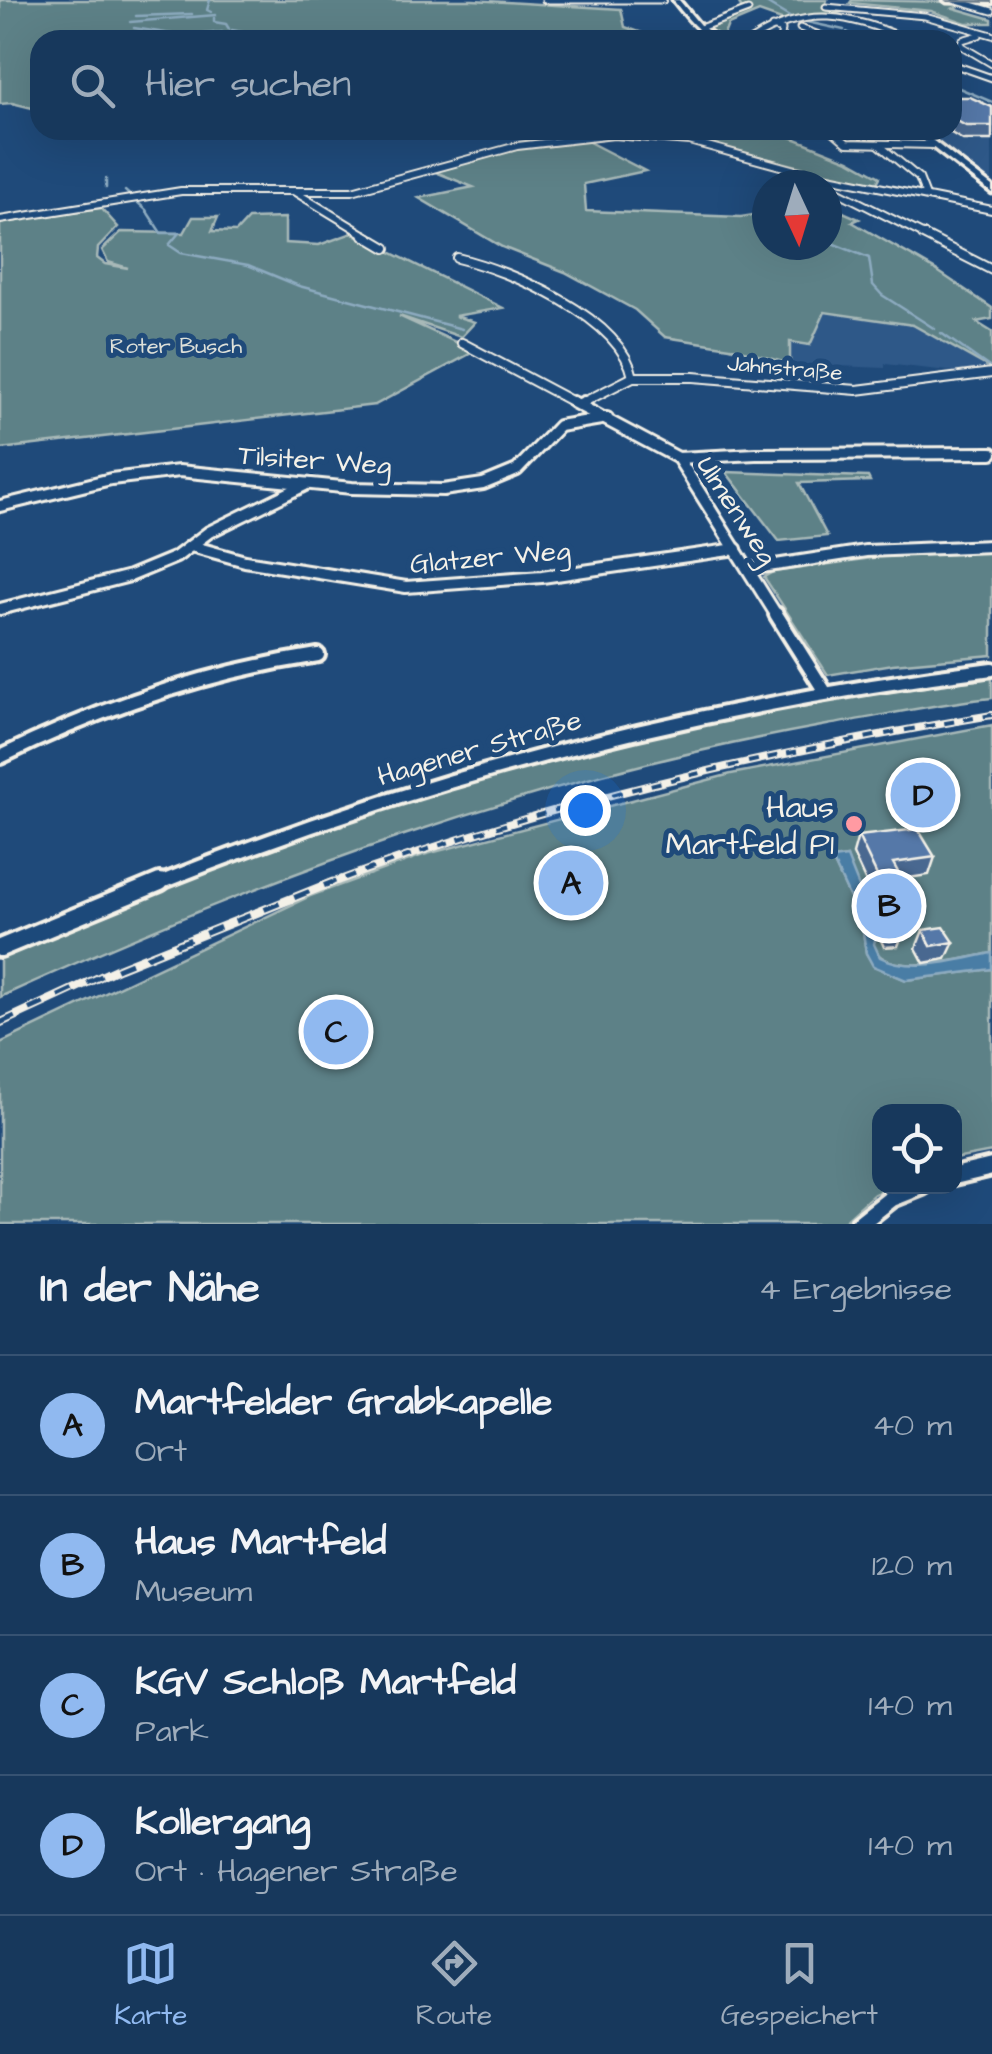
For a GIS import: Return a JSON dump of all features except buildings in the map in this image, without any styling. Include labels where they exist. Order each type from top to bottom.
[{"type":"main road","points":[[676,0],[703,30]]},
{"type":"main road","points":[[946,0],[992,1]]},
{"type":"main road","points":[[927,140],[992,190]]},
{"type":"street","points":[[545,0],[663,0]]},
{"type":"street","points":[[955,0],[992,11]]},
{"type":"street","points":[[826,7],[925,16],[990,34]]},
{"type":"street","points":[[700,28],[748,10]]},
{"type":"street","points":[[766,30],[801,19],[830,18],[901,30]]},
{"type":"street","points":[[772,26],[782,30]]},
{"type":"street","points":[[884,26],[891,30]]},
{"type":"street","points":[[800,28],[806,30]]},
{"type":"street","points":[[962,40],[990,34]]},
{"type":"street","points":[[962,46],[992,64]]},
{"type":"street","points":[[962,68],[992,78]]},
{"type":"street","points":[[0,220],[205,190],[352,191],[518,146],[566,140]]},
{"type":"street","points":[[689,140],[795,170]]},
{"type":"street","points":[[844,140],[933,145]]},
{"type":"street","points":[[878,144],[919,178],[926,196]]},
{"type":"street","points":[[842,179],[992,210]]},
{"type":"street","points":[[295,192],[386,248]]},
{"type":"street","points":[[842,194],[992,270]]},
{"type":"street","points":[[457,258],[593,320],[631,365],[633,377]]},
{"type":"street","name":"Ulmenweg","points":[[462,343],[678,458],[825,692]]},
{"type":"street","name":"Jahnstraße","points":[[580,404],[633,377],[694,377],[857,390],[992,373]]},
{"type":"street","name":"Tilsiter Weg","points":[[0,506],[158,472],[204,472],[305,485],[390,489],[484,482],[518,470],[559,426],[607,418]]},
{"type":"street","points":[[678,458],[733,452],[918,458],[992,453]]},
{"type":"street","points":[[0,609],[130,576],[176,557],[241,514],[305,485]]},
{"type":"street","name":"Glatzer Weg","points":[[191,546],[244,561],[349,574],[383,585],[406,586],[542,578],[736,549]]},
{"type":"street","points":[[749,569],[866,552],[992,546]]},
{"type":"street","points":[[0,757],[74,722],[168,687],[318,655]]},
{"type":"street","name":"Hagener Straße","points":[[0,948],[339,815],[441,782],[656,725],[825,692],[992,669]]},
{"type":"street","points":[[962,1174],[992,1166]]},
{"type":"street","points":[[859,1224],[902,1194]]},
{"type":"shaded area","points":[[992,110],[992,184],[935,140],[962,140],[962,125]]},
{"type":"shaded area","points":[[825,312],[913,325],[990,369],[957,372],[885,364],[885,368],[790,364],[790,342],[810,344]]},
{"type":"shaded area","points":[[847,857],[877,932],[874,944],[880,957],[921,965],[992,953],[992,969],[906,980],[873,966],[866,953],[862,924],[832,859]]},
{"type":"green space","points":[[0,0],[473,0],[621,9],[625,27],[634,30],[30,30],[30,108],[0,104]]},
{"type":"green space","points":[[738,0],[827,0],[824,9],[850,11],[784,21],[759,12],[728,25],[726,30],[706,28],[747,9],[741,8]]},
{"type":"green space","points":[[952,2],[962,5],[954,8],[992,19],[992,23],[966,23],[931,11],[850,3]]},
{"type":"green space","points":[[585,140],[645,171],[584,184],[586,211],[752,215],[752,260],[842,260],[842,212],[859,219],[852,222],[936,270],[992,308],[992,319],[976,322],[992,332],[992,369],[913,325],[825,312],[810,345],[790,342],[790,364],[730,347],[665,337],[635,310],[565,272],[502,247],[419,198],[473,187],[433,171],[518,147]]},
{"type":"green space","points":[[676,140],[798,140],[880,177],[876,185],[842,177],[842,170],[814,170]]},
{"type":"green space","name":"Roter Busch","points":[[101,208],[118,227],[98,248],[97,258],[105,264],[128,268],[108,262],[102,250],[121,232],[184,233],[193,217],[218,217],[212,231],[236,232],[248,219],[285,218],[285,243],[319,245],[352,233],[503,308],[455,316],[475,322],[461,337],[399,316],[475,351],[375,405],[0,449],[0,222]]},
{"type":"green space","points":[[726,472],[868,477],[870,481],[799,483],[827,536],[779,541]]},
{"type":"green space","points":[[992,552],[992,655],[893,664],[828,675],[764,577],[773,572],[879,557]]},
{"type":"green space","points":[[992,678],[992,698],[719,747],[613,772],[405,835],[201,910],[0,997],[0,957],[291,840],[439,789],[514,766],[690,726]]},
{"type":"green space","points":[[992,725],[992,953],[930,964],[885,959],[875,951],[847,857],[832,859],[862,924],[866,953],[874,966],[906,980],[992,969],[992,1152],[962,1158],[962,1104],[872,1104],[874,1194],[841,1224],[0,1224],[0,1043],[310,896],[423,855],[731,774]]},
{"type":"waterway","points":[[210,0],[207,10],[211,12]]},
{"type":"waterway","points":[[761,0],[791,18]]},
{"type":"waterway","points":[[136,16],[192,14]]},
{"type":"waterway","points":[[130,22],[216,15]]},
{"type":"waterway","points":[[214,18],[214,22],[226,24],[229,29]]},
{"type":"waterway","points":[[802,21],[844,30]]},
{"type":"waterway","points":[[134,28],[147,30]]},
{"type":"waterway","points":[[962,89],[992,102]]},
{"type":"waterway","points":[[106,179],[106,188]]},
{"type":"waterway","points":[[125,191],[146,210],[161,233],[179,233],[169,245],[181,253],[248,265],[299,286],[462,329]]},
{"type":"waterway","points":[[842,247],[869,258],[873,285],[882,295],[935,329]]},
{"type":"waterway","points":[[941,333],[992,369]]},
{"type":"railway","points":[[326,885],[489,830],[655,784],[823,746],[992,715]]},
{"type":"railway","points":[[0,1023],[119,968],[333,882]]},
{"type":"place","name":"Kollergang","points":[[923,795]]},
{"type":"place","name":"Haus Martfeld P1","points":[[854,824]]},
{"type":"place","name":"Martfelder Grabkapelle","points":[[571,883]]},
{"type":"place","name":"Haus Martfeld","points":[[889,906]]},
{"type":"place","name":"KGV Schloß Martfeld","points":[[336,1032]]}]
